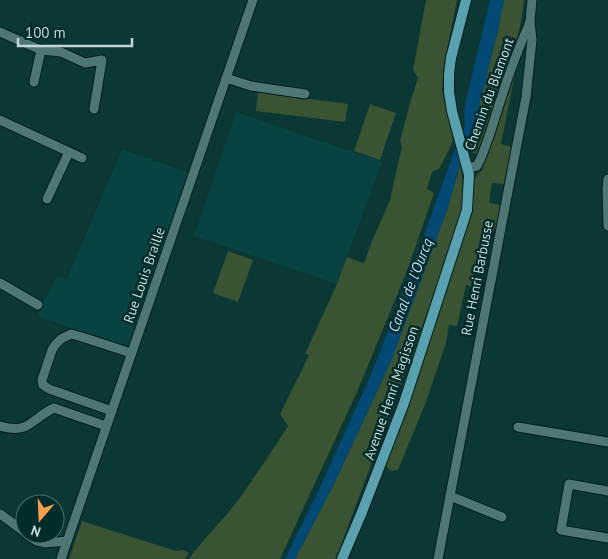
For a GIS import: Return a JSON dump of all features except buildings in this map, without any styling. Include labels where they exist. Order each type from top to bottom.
[{"type":"main road","name":"Avenue Henri Magisson","points":[[342,559],[407,394],[467,210],[468,172],[450,101],[449,74],[451,58],[466,0]]},
{"type":"street","name":"Rue Louis Braille","points":[[61,559],[253,0]]},
{"type":"street","name":"Rue Henri Barbusse","points":[[438,559],[526,97],[532,40],[530,22],[532,0]]},
{"type":"street","name":"Chemin du Blamont","points":[[468,172],[477,166],[484,152],[501,98],[530,22]]},
{"type":"street","points":[[0,32],[41,50],[61,52],[85,62],[102,60],[94,109]]},
{"type":"street","points":[[34,82],[41,50]]},
{"type":"street","points":[[226,78],[251,86],[305,94]]},
{"type":"street","points":[[0,120],[82,158]]},
{"type":"street","points":[[47,199],[69,152]]},
{"type":"street","points":[[608,178],[608,226]]},
{"type":"street","points":[[0,283],[38,305]]},
{"type":"street","points":[[112,411],[49,389],[43,385],[42,380],[55,345],[61,339],[71,334],[131,353]]},
{"type":"street","points":[[0,426],[10,429],[23,428],[46,411],[54,408],[106,426]]},
{"type":"street","points":[[518,427],[608,442]]},
{"type":"street","points":[[608,491],[569,484],[562,530],[608,538]]},
{"type":"street","points":[[450,496],[502,517]]},
{"type":"street","points":[[0,514],[15,525]]},
{"type":"shaded area","points":[[236,112],[382,162],[337,284],[194,236]]},
{"type":"shaded area","points":[[122,149],[189,173],[130,343],[124,347],[37,316],[57,276],[67,279]]},
{"type":"green space","points":[[426,0],[457,0],[444,65],[442,89],[453,140],[439,169],[432,172],[427,189],[434,193],[407,271],[357,392],[280,559],[189,559],[239,499],[288,426],[280,414],[309,355],[305,354],[337,284],[347,257],[364,263],[390,200],[402,146],[400,141],[418,78],[413,70]]},
{"type":"green space","points":[[504,0],[524,0],[521,19],[507,77],[480,152],[476,154],[472,152],[469,143]]},
{"type":"green space","points":[[518,58],[501,144],[512,147],[505,184],[492,183],[489,203],[501,205],[496,230],[484,228],[471,286],[466,285],[457,326],[449,325],[446,343],[426,402],[398,470],[391,471],[384,464],[441,309],[470,215],[474,181],[482,170],[502,102]]},
{"type":"green space","points":[[258,92],[348,104],[345,122],[256,111]]},
{"type":"green space","points":[[370,104],[396,113],[380,160],[354,151]]},
{"type":"green space","points":[[460,165],[463,195],[458,225],[415,347],[341,545],[335,559],[295,559],[335,482],[392,359],[448,207]]},
{"type":"green space","points":[[228,251],[253,260],[238,302],[213,293]]},
{"type":"green space","points":[[82,521],[176,551],[183,550],[189,553],[185,559],[69,559]]},
{"type":"water","name":"Canal de l'Ourcq","points":[[490,0],[504,0],[471,139],[459,168],[448,207],[392,359],[335,482],[295,559],[285,559],[370,377],[465,126],[466,100]]}]
